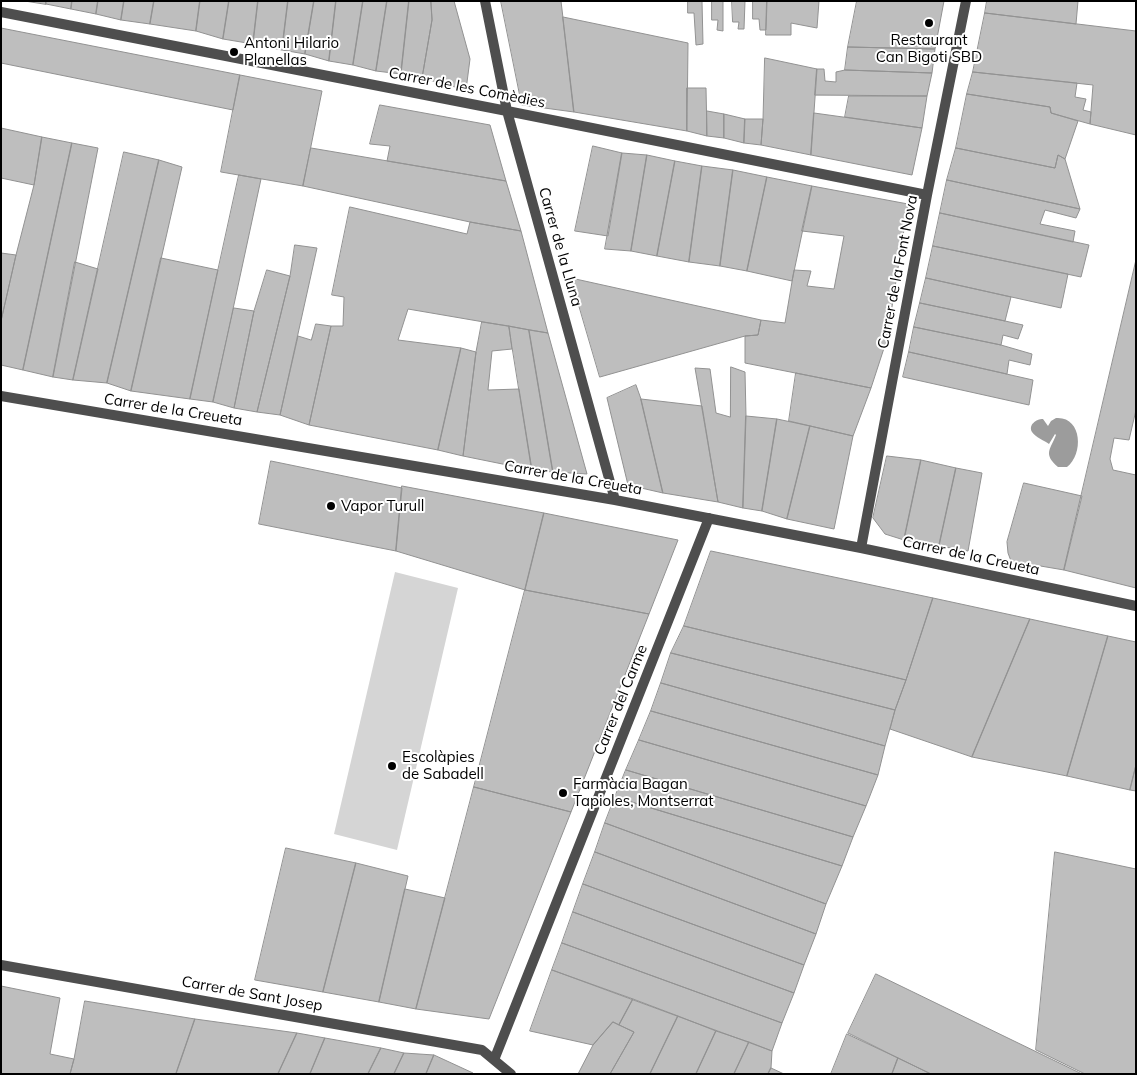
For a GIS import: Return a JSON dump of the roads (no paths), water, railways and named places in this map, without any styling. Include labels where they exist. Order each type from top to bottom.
[{"type":"street","name":"Carrer de la Lluna","points":[[485,1],[507,111],[615,500]]},
{"type":"street","name":"Carrer de la Font Nova","points":[[861,548],[927,195],[966,1]]},
{"type":"street","name":"Carrer de les Comèdies","points":[[1,12],[927,195]]},
{"type":"street","name":"Carrer de la Creueta","points":[[1,396],[615,500],[861,548],[1136,606]]},
{"type":"street","name":"Carrer del Carme","points":[[494,1060],[709,518]]},
{"type":"street","name":"Carrer de Sant Josep","points":[[1,965],[482,1050],[511,1074]]},
{"type":"place","name":"Restaurant Can Bigoti SBD","points":[[929,23]]},
{"type":"place","name":"Antoni Hilario Planellas","points":[[234,52]]},
{"type":"place","name":"Vapor Turull","points":[[331,506]]},
{"type":"place","name":"Escolàpies de Sabadell","points":[[392,766]]},
{"type":"place","name":"Farmàcia Bagan Tapioles, Montserrat","points":[[563,793]]}]
